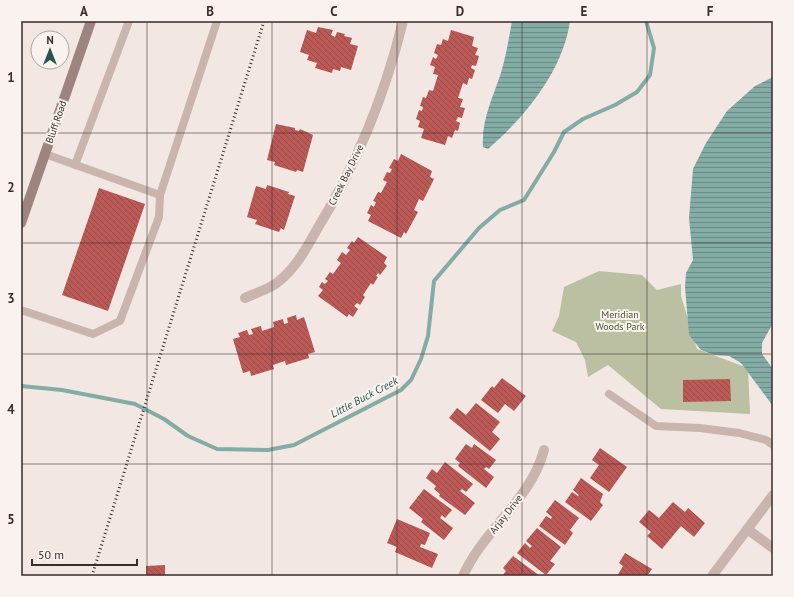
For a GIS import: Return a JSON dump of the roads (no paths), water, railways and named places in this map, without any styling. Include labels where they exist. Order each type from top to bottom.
[{"type":"main road","name":"Bluff Road","points":[[21,223],[91,21]]},
{"type":"street","name":"Creek Bay Drive","points":[[245,298],[278,283],[293,267],[325,217],[347,175],[368,128],[388,75],[403,21]]},
{"type":"street","name":"Arjay Drive","points":[[463,576],[476,555],[529,485],[537,471],[544,450]]},
{"type":"street","points":[[712,576],[773,496]]},
{"type":"street","points":[[747,529],[773,548]]},
{"type":"lane","points":[[75,165],[129,21]]},
{"type":"lane","points":[[21,310],[93,334],[120,321],[159,216],[160,196],[217,21]]},
{"type":"lane","points":[[45,154],[160,196]]},
{"type":"lane","points":[[609,394],[656,426],[700,428],[739,433],[766,440],[773,445]]},
{"type":"water","points":[[512,21],[570,21],[566,40],[551,75],[528,108],[488,149],[483,147],[484,128],[488,109],[503,67]]},
{"type":"water","points":[[773,77],[773,323],[762,343],[762,354],[773,369],[773,406],[741,363],[729,356],[714,355],[701,350],[689,335],[685,287],[686,273],[693,260],[689,218],[693,169],[706,143],[727,111],[755,86]]},
{"type":"waterway","name":"Little Buck Creek","points":[[21,386],[62,390],[135,404],[164,419],[188,436],[217,449],[268,450],[294,445],[401,390],[411,380],[421,359],[428,336],[434,281],[479,228],[500,210],[524,200],[554,152],[564,132],[583,119],[615,105],[637,92],[650,75],[654,48],[646,21]]},
{"type":"railway","points":[[92,576],[264,21]]},
{"type":"park label","name":"Meridian Woods Park","points":[[620,320]]}]
